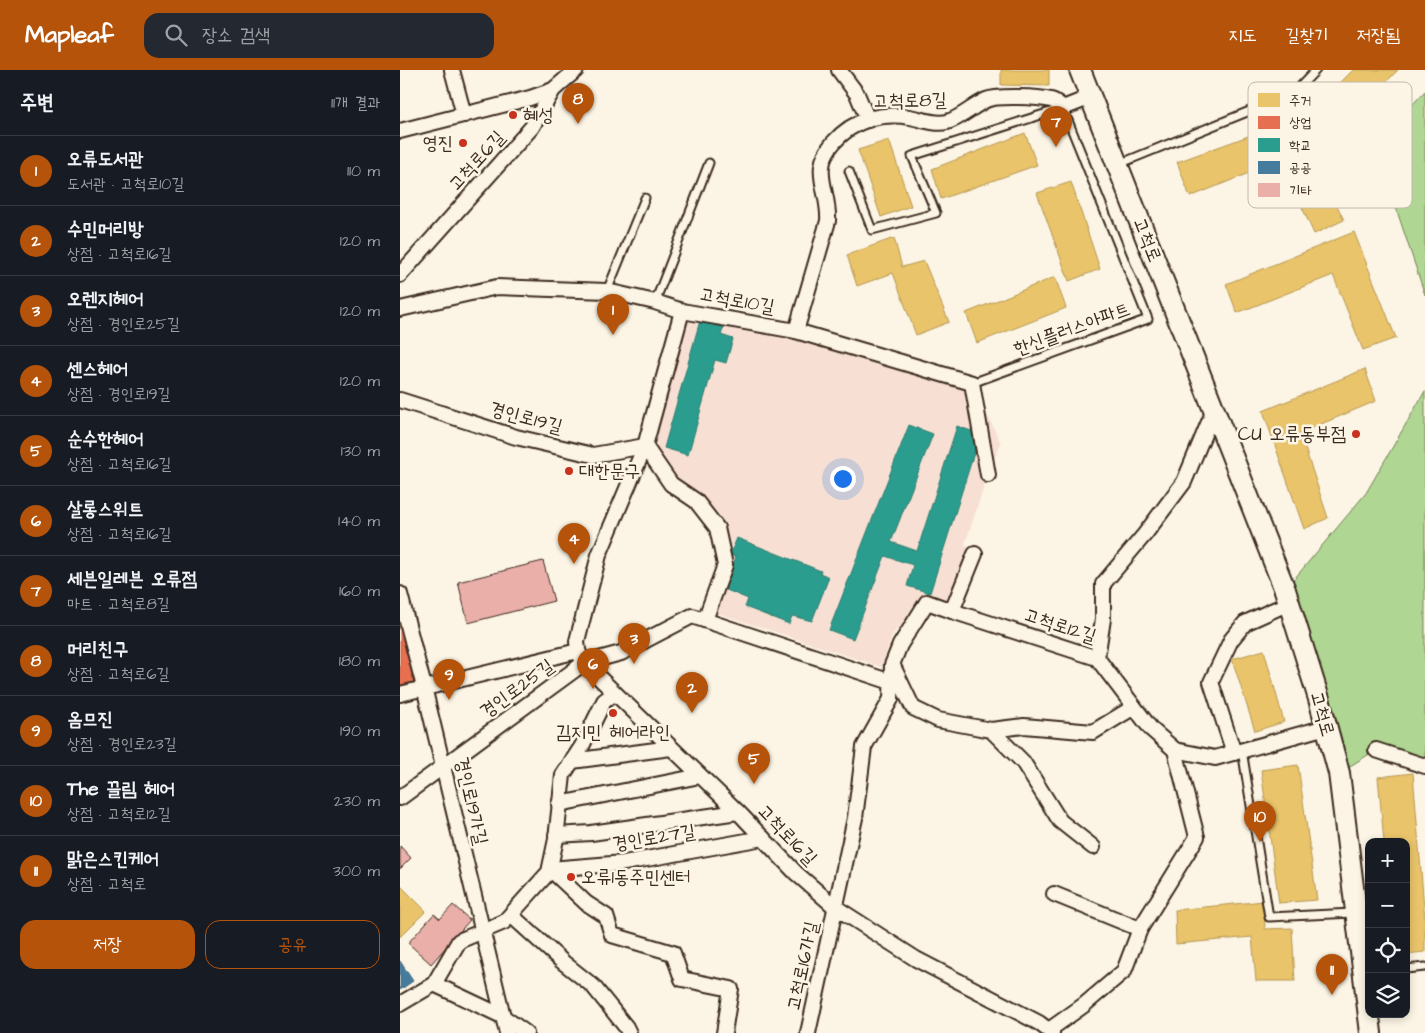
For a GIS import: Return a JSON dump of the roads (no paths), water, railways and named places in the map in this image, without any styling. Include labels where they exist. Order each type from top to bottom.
[{"type":"main road","name":"고척로","points":[[1080,70],[1289,603],[1338,773],[1365,967]]},
{"type":"main road","name":"고척로","points":[[1370,1018],[1371,1033]]},
{"type":"street","points":[[452,70],[464,115]]},
{"type":"street","name":"고척로6길","points":[[400,275],[532,128],[553,90],[576,70]]},
{"type":"street","points":[[839,70],[856,94],[868,120]]},
{"type":"street","points":[[400,131],[530,98],[553,90]]},
{"type":"street","name":"고척로8길","points":[[796,331],[828,221],[829,208],[821,174],[822,160],[833,143],[846,131],[860,121],[891,116],[945,123],[956,119],[989,98],[1005,96],[1052,100],[1063,108]]},
{"type":"street","points":[[1063,108],[1091,97]]},
{"type":"street","name":"고척로10길","points":[[400,309],[496,287],[607,291],[655,302],[682,311],[796,331],[972,383]]},
{"type":"street","points":[[400,694],[424,687],[581,657],[577,641],[599,555],[646,446],[682,311]]},
{"type":"street","points":[[972,383],[988,474]]},
{"type":"street","name":"경인로19길","points":[[400,400],[516,437],[593,455],[646,446]]},
{"type":"street","points":[[1097,658],[1103,619],[1103,584],[1145,534],[1184,482],[1214,410]]},
{"type":"street","points":[[646,446],[671,484],[696,501],[717,528],[725,565],[706,620]]},
{"type":"street","points":[[952,611],[975,554]]},
{"type":"street","name":"경인로19가길","points":[[400,594],[424,687],[506,1033]]},
{"type":"street","name":"고척로12길","points":[[891,682],[892,666],[900,645],[927,602],[1097,658],[1151,729],[1175,750],[1215,758],[1326,727]]},
{"type":"street","points":[[1238,752],[1211,682],[1231,640],[1245,623],[1289,603]]},
{"type":"street","name":"경인로25길","points":[[400,798],[581,657],[620,653],[692,616],[891,682]]},
{"type":"street","name":"고척로16길","points":[[581,657],[615,693],[738,812],[796,873],[835,907],[916,959],[1039,1023],[1051,1032]]},
{"type":"street","points":[[892,666],[913,708],[938,720],[991,730],[1024,726],[1094,732],[1134,707]]},
{"type":"street","name":"고척로16길","points":[[835,907],[854,818],[864,747],[891,699],[891,682]]},
{"type":"street","points":[[400,1004],[434,984],[459,940],[504,922],[550,872],[563,775],[582,746],[604,701],[615,693]]},
{"type":"street","points":[[991,730],[1023,762],[1060,821],[1093,847]]},
{"type":"street","points":[[572,761],[671,748]]},
{"type":"street","points":[[1051,1032],[1124,971],[1140,928],[1197,837],[1175,750]]},
{"type":"street","points":[[1376,750],[1425,766]]},
{"type":"street","points":[[559,804],[700,776]]},
{"type":"street","name":"경인로27길","points":[[556,835],[591,834],[738,812]]},
{"type":"street","name":"경인로27길","points":[[550,868],[624,863],[763,838]]},
{"type":"street","points":[[550,868],[586,903],[606,916],[612,935],[673,953],[682,979],[731,989],[724,1033]]},
{"type":"street","points":[[1054,894],[1140,928]]},
{"type":"street","name":"고척로16가길","points":[[808,1033],[835,907]]},
{"type":"street","points":[[510,915],[593,986],[626,1027],[628,1033]]},
{"type":"street","points":[[434,984],[502,1016],[526,1033]]},
{"type":"lane","points":[[1305,82],[1316,70]]},
{"type":"lane","points":[[849,172],[872,230],[936,214],[912,156],[1063,108]]},
{"type":"lane","name":"한신플러스아파트","points":[[972,383],[1148,319],[1063,108]]},
{"type":"lane","points":[[1117,165],[1248,112]]},
{"type":"lane","points":[[655,302],[709,163]]},
{"type":"lane","points":[[607,291],[645,198]]},
{"type":"lane","points":[[1238,752],[1269,917],[1356,912]]},
{"type":"lane","points":[[1410,969],[1425,967]]},
{"type":"place","name":"혜성","points":[[513,115]]},
{"type":"place","name":"머리친구","points":[[578,124]]},
{"type":"place","name":"영진","points":[[463,143]]},
{"type":"place","name":"세븐일레븐 오류점","points":[[1056,147]]},
{"type":"place","name":"오류도서관","points":[[613,335]]},
{"type":"place","name":"CU 오류동부점","points":[[1356,434]]},
{"type":"place","name":"대한문구","points":[[569,471]]},
{"type":"place","name":"센스헤어","points":[[574,564]]},
{"type":"place","name":"오렌지헤어","points":[[634,664]]},
{"type":"place","name":"살롱스위트","points":[[593,689]]},
{"type":"place","name":"옴므진","points":[[449,700]]},
{"type":"place","name":"김지민 헤어라인","points":[[613,713]]},
{"type":"place","name":"수민머리방","points":[[692,713]]},
{"type":"place","name":"순수한헤어","points":[[754,784]]},
{"type":"place","name":"The 끌림 헤어","points":[[1260,842]]},
{"type":"place","name":"오류1동주민센터","points":[[571,877]]},
{"type":"place","name":"맑은스킨케어","points":[[1332,995]]}]
